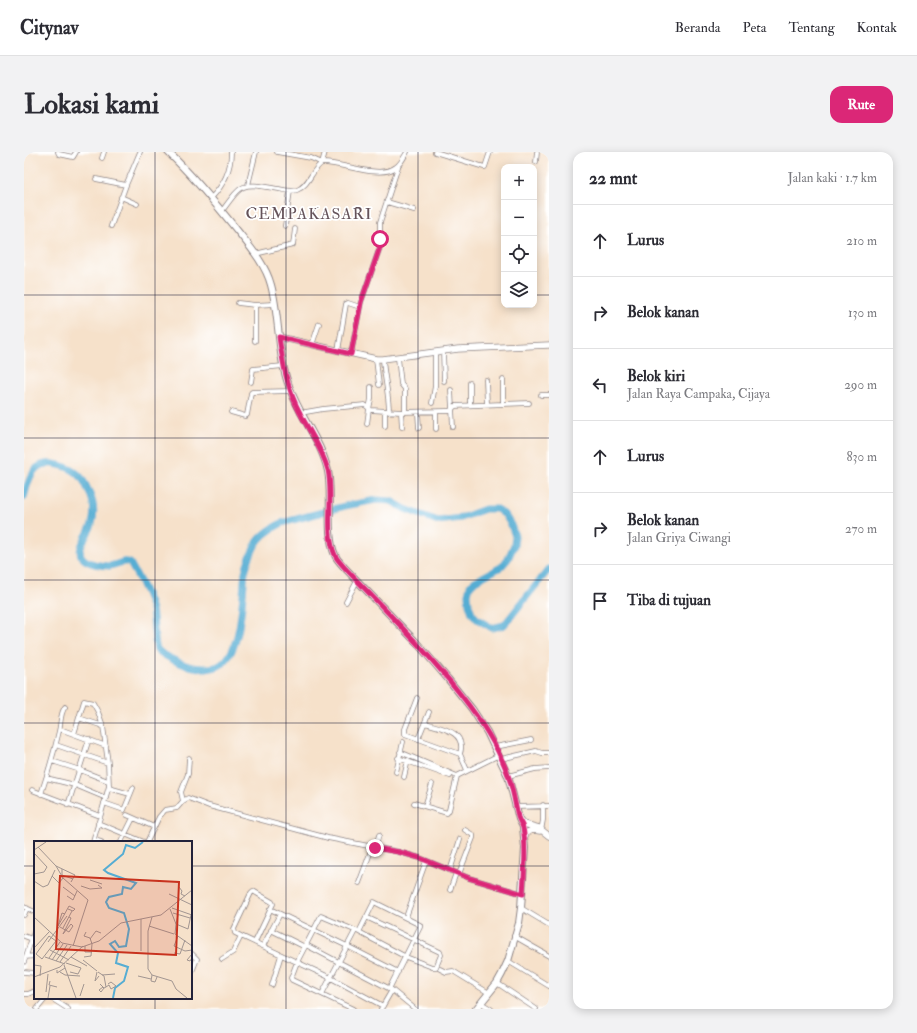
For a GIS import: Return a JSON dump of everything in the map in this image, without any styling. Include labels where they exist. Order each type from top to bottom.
[{"type":"main road","points":[[168,152],[212,198],[255,254],[268,276],[272,287],[283,366],[290,391],[300,413],[317,441],[328,470],[331,490],[330,531],[335,556],[416,642],[448,679],[475,714],[495,747],[508,776],[519,819],[523,827],[525,848],[523,894],[519,923],[508,961],[497,983],[476,1009]]},
{"type":"street","points":[[58,152],[59,154],[73,157],[76,152]]},
{"type":"street","points":[[102,158],[104,152]]},
{"type":"street","points":[[111,226],[121,197],[140,152]]},
{"type":"street","points":[[212,198],[219,190],[227,176],[231,152]]},
{"type":"street","points":[[248,185],[256,152]]},
{"type":"street","points":[[277,152],[311,158],[322,163],[359,170],[384,171],[392,170],[398,166]]},
{"type":"street","points":[[222,211],[238,190],[248,185],[290,191],[300,188],[322,163],[325,152]]},
{"type":"street","points":[[351,354],[360,307],[380,247],[380,225],[398,166],[407,152]]},
{"type":"street","points":[[435,152],[450,154],[484,167],[490,152]]},
{"type":"street","points":[[536,162],[537,152]]},
{"type":"street","points":[[96,179],[126,185]]},
{"type":"street","points":[[285,226],[290,191]]},
{"type":"street","points":[[121,197],[138,204]]},
{"type":"street","points":[[387,202],[414,210]]},
{"type":"street","points":[[255,254],[293,245],[295,229]]},
{"type":"street","points":[[238,303],[255,305],[274,304]]},
{"type":"street","points":[[338,350],[346,304],[348,303],[360,307]]},
{"type":"street","points":[[255,305],[255,341]]},
{"type":"street","points":[[312,344],[319,324]]},
{"type":"street","points":[[279,337],[376,359],[398,358],[444,351],[549,345]]},
{"type":"street","points":[[444,351],[444,381]]},
{"type":"street","points":[[432,403],[435,386],[435,352]]},
{"type":"street","points":[[398,358],[401,384],[405,389],[402,427]]},
{"type":"street","points":[[376,359],[379,385]]},
{"type":"street","points":[[383,359],[385,380],[389,394],[385,426]]},
{"type":"street","points":[[251,382],[253,369],[283,366]]},
{"type":"street","points":[[486,380],[487,404]]},
{"type":"street","points":[[503,380],[503,404]]},
{"type":"street","points":[[470,383],[470,405]]},
{"type":"street","points":[[367,424],[371,399],[371,386]]},
{"type":"street","points":[[451,390],[453,427]]},
{"type":"street","points":[[231,412],[245,416],[247,415],[251,392],[290,391]]},
{"type":"street","points":[[540,395],[549,395]]},
{"type":"street","points":[[300,413],[344,406],[366,406],[369,409],[418,413],[449,411],[456,406],[529,403]]},
{"type":"street","points":[[436,412],[436,430]]},
{"type":"street","points":[[418,413],[418,428]]},
{"type":"street","points":[[346,602],[357,580]]},
{"type":"street","points":[[417,698],[404,732],[418,740],[460,754]]},
{"type":"street","points":[[74,734],[84,701],[93,703],[103,726],[108,763],[109,788],[93,841]]},
{"type":"street","points":[[41,794],[52,761],[63,710],[65,707]]},
{"type":"street","points":[[95,723],[98,712]]},
{"type":"street","points":[[418,740],[429,712]]},
{"type":"street","points":[[80,718],[103,726]]},
{"type":"street","points":[[425,723],[449,731],[456,735],[461,744],[460,754],[466,770]]},
{"type":"street","points":[[60,729],[106,746]]},
{"type":"street","points":[[68,804],[89,739]]},
{"type":"street","points":[[495,747],[531,740]]},
{"type":"street","points":[[396,772],[398,758],[403,742]]},
{"type":"street","points":[[56,745],[108,763]]},
{"type":"street","points":[[414,803],[447,813],[449,812],[457,777],[466,770],[500,757],[536,751],[542,753],[549,752]]},
{"type":"street","points":[[400,752],[457,777]]},
{"type":"street","points":[[183,801],[180,792],[188,774],[190,758]]},
{"type":"street","points":[[398,758],[457,777]]},
{"type":"street","points":[[404,777],[408,760]]},
{"type":"street","points":[[52,761],[108,781]]},
{"type":"street","points":[[508,776],[535,769],[549,768]]},
{"type":"street","points":[[46,778],[75,785],[106,798]]},
{"type":"street","points":[[425,806],[432,784]]},
{"type":"street","points":[[109,788],[130,794]]},
{"type":"street","points":[[104,804],[124,810],[133,788]]},
{"type":"street","points":[[32,790],[100,816]]},
{"type":"street","points":[[147,841],[154,827],[165,810],[178,808],[183,801],[188,798],[209,806],[328,838],[399,852],[458,874],[523,894]]},
{"type":"street","points":[[543,805],[544,832]]},
{"type":"street","points":[[516,807],[549,806]]},
{"type":"street","points":[[127,815],[154,827]]},
{"type":"street","points":[[122,841],[133,818]]},
{"type":"street","points":[[519,819],[524,824],[544,832]]},
{"type":"street","points":[[98,823],[142,841]]},
{"type":"street","points":[[450,890],[473,838],[473,835],[465,830]]},
{"type":"street","points":[[524,838],[527,832],[533,830],[544,832]]},
{"type":"street","points":[[359,883],[379,835]]},
{"type":"street","points":[[450,871],[460,839]]},
{"type":"street","points":[[406,917],[426,861]]},
{"type":"street","points":[[255,942],[273,904],[272,902],[251,892],[234,929],[235,933],[331,978],[382,1008],[420,925],[375,902],[372,903],[366,917],[347,946],[331,978],[322,994]]},
{"type":"street","points":[[24,915],[25,908]]},
{"type":"street","points":[[521,908],[549,926]]},
{"type":"street","points":[[270,909],[398,972]]},
{"type":"street","points":[[262,946],[280,914]]},
{"type":"street","points":[[352,1009],[292,980],[291,975],[320,917],[322,916],[406,957],[432,967],[436,967],[441,955],[440,952],[366,917]]},
{"type":"street","points":[[271,930],[339,962],[390,990],[415,1009]]},
{"type":"street","points":[[24,936],[33,939],[25,956],[24,962]]},
{"type":"street","points":[[222,959],[233,952],[241,936]]},
{"type":"street","points":[[514,936],[549,956]]},
{"type":"street","points":[[192,954],[197,959],[192,971]]},
{"type":"street","points":[[272,985],[281,955]]},
{"type":"street","points":[[508,961],[549,986]]},
{"type":"street","points":[[440,969],[446,972],[453,971],[489,993]]},
{"type":"street","points":[[24,972],[34,973]]},
{"type":"street","points":[[497,983],[536,1009]]},
{"type":"street","points":[[24,994],[34,992]]},
{"type":"street","points":[[40,999],[42,1003]]},
{"type":"street","points":[[32,1009],[37,1009],[45,999]]},
{"type":"street","points":[[53,999],[68,1009]]},
{"type":"street","points":[[481,1003],[491,1009]]},
{"type":"street","points":[[58,1009],[61,1004]]},
{"type":"waterway","points":[[24,497],[32,473],[42,465],[53,464],[64,466],[80,476],[91,496],[94,512],[92,524],[80,550],[80,554],[87,561],[103,566],[126,562],[130,563],[150,604],[153,614],[157,649],[172,659],[185,665],[195,667],[216,667],[225,661],[232,652],[240,625],[245,572],[249,559],[260,539],[270,530],[282,523],[345,506],[376,500],[391,501],[405,509],[438,521],[461,518],[485,509],[497,509],[505,515],[511,525],[515,536],[514,545],[508,559],[501,567],[475,581],[470,586],[468,594],[472,613],[477,619],[492,628],[504,625],[549,569]]},
{"type":"district","name":"CEMPAKASARI","points":[[309,213]]},
{"type":"route","points":[[375,848],[399,852],[420,858],[469,878],[523,894],[525,848],[523,827],[519,819],[508,776],[501,759],[487,732],[472,709],[437,665],[335,556],[330,531],[331,490],[328,470],[317,441],[300,413],[288,386],[283,366],[279,337],[351,354],[361,302],[380,247],[380,239]]}]
